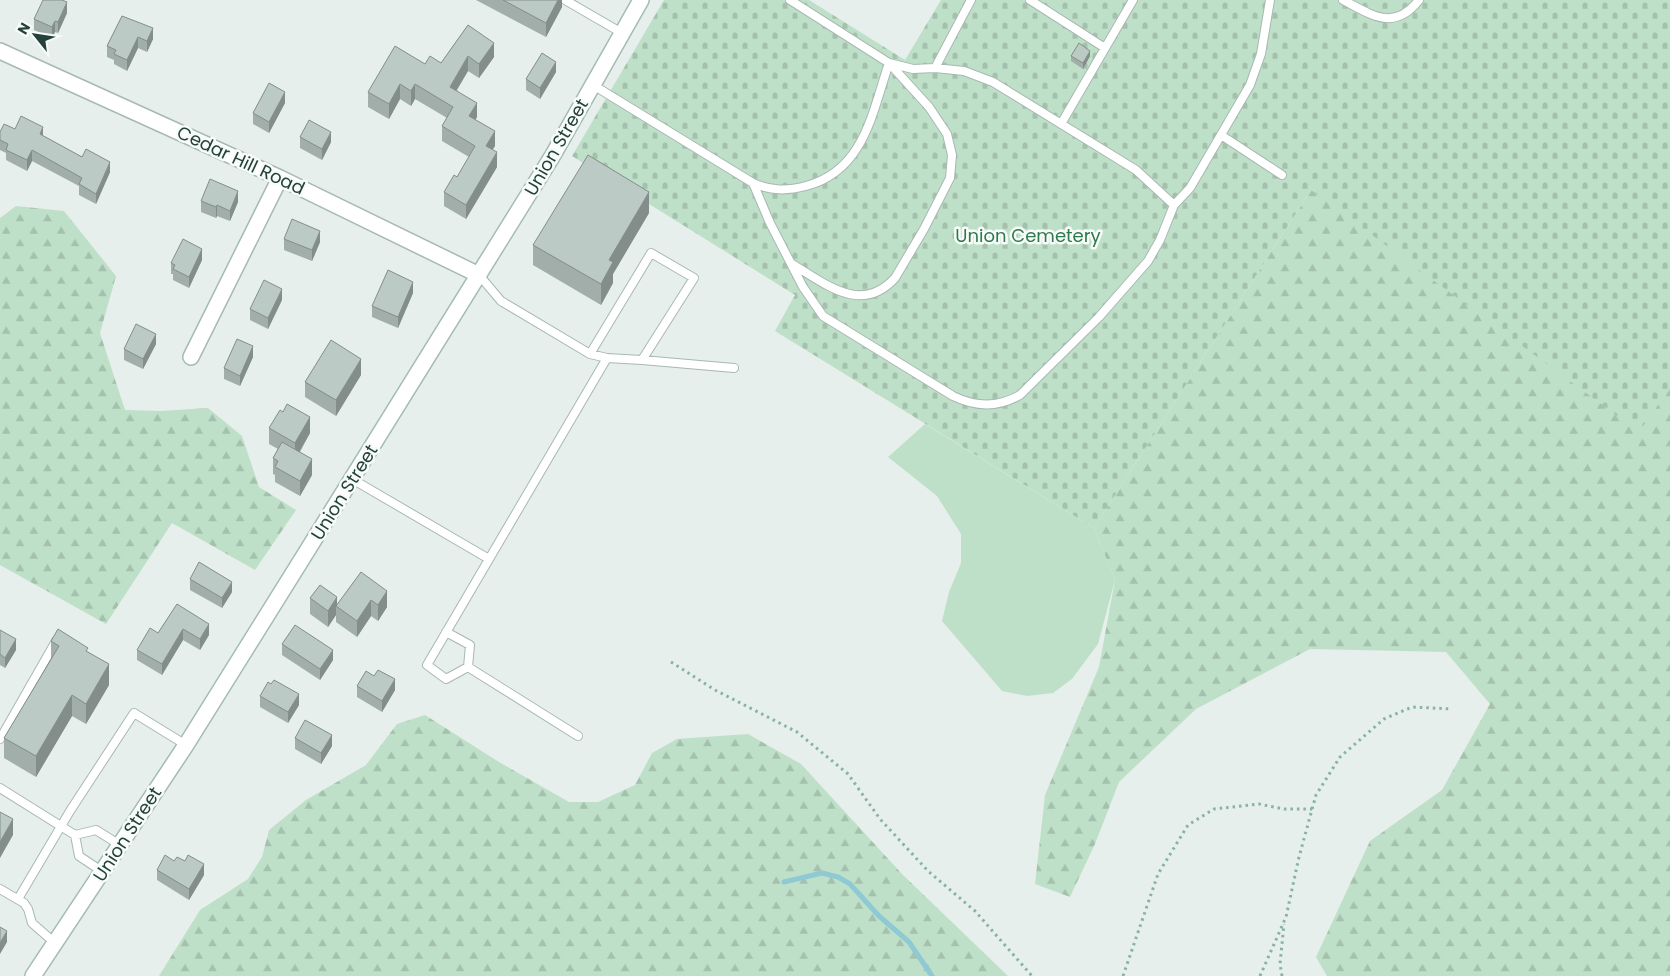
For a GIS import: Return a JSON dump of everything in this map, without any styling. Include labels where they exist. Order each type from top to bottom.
[{"type":"main road","name":"Union Street","points":[[33,976],[186,745],[352,479],[553,155],[641,0]]},
{"type":"main road","name":"Cedar Hill Road","points":[[0,51],[280,178],[479,275]]},
{"type":"main road","points":[[191,357],[280,178]]},
{"type":"lane","points":[[565,0],[622,33]]},
{"type":"lane","points":[[790,0],[889,63],[929,107],[947,134],[951,144],[952,167],[944,193],[895,278],[874,294],[857,296],[842,292],[792,264]]},
{"type":"lane","points":[[935,68],[971,0]]},
{"type":"lane","points":[[1030,0],[1105,48]]},
{"type":"lane","points":[[1061,124],[1133,0]]},
{"type":"lane","points":[[753,183],[770,223],[816,308],[832,322],[954,396],[974,404],[1009,402],[1028,389],[1099,317],[1154,252],[1174,205],[1190,188],[1242,101],[1256,70],[1264,38],[1270,0]]},
{"type":"lane","points":[[1343,0],[1384,19],[1402,15],[1419,0]]},
{"type":"lane","points":[[889,63],[913,70],[935,68],[978,76],[1136,170],[1174,205]]},
{"type":"lane","points":[[593,84],[753,183],[773,190],[800,187],[820,182],[843,168],[860,144],[889,63]]},
{"type":"lane","points":[[1222,135],[1282,175]]},
{"type":"lane","points":[[590,354],[651,253],[694,278],[642,360]]},
{"type":"lane","points":[[479,275],[501,301],[590,354],[607,358],[734,368]]},
{"type":"lane","points":[[468,667],[446,680],[427,666],[607,358]]},
{"type":"lane","points":[[352,479],[488,559]]},
{"type":"lane","points":[[446,632],[470,645],[468,667]]},
{"type":"lane","points":[[0,739],[56,640]]},
{"type":"lane","points":[[468,667],[578,736]]},
{"type":"lane","points":[[18,899],[61,826],[134,713],[186,745]]},
{"type":"lane","points":[[0,788],[75,835],[96,830],[120,845]]},
{"type":"lane","points":[[75,835],[79,856],[103,872]]},
{"type":"lane","points":[[0,889],[18,899],[28,908],[32,923],[55,944]]},
{"type":"path","points":[[671,662],[715,690],[798,732],[848,774],[880,819],[928,871],[975,911],[1032,976]]},
{"type":"path","points":[[1282,976],[1280,964],[1284,922],[1316,794],[1340,757],[1384,719],[1412,707],[1452,709]]},
{"type":"path","points":[[1123,976],[1158,874],[1188,825],[1214,809],[1259,804],[1284,809],[1312,809]]},
{"type":"path","points":[[1260,976],[1284,922]]},
{"type":"green space","name":"Union Cemetery","points":[[664,0],[809,0],[905,60],[941,0],[1670,0],[1670,388],[1639,432],[1311,190],[1094,528],[775,331],[795,295],[572,156]]},
{"type":"green space","points":[[1670,0],[1670,976],[1327,976],[1316,957],[1370,841],[1442,790],[1490,704],[1446,652],[1310,649],[1196,709],[1119,782],[1095,844],[1070,897],[1035,884],[1045,795],[1099,667],[1115,580],[1094,528],[1311,190]]},
{"type":"green space","points":[[16,206],[64,211],[116,276],[100,333],[125,410],[161,411],[208,408],[242,436],[259,487],[296,510],[255,570],[172,523],[106,624],[0,565],[0,218]]},
{"type":"green space","points":[[925,424],[1094,528],[1115,580],[1098,644],[1072,679],[1053,693],[1027,696],[1002,691],[942,621],[949,592],[961,563],[961,534],[937,496],[888,457]]},
{"type":"green space","points":[[425,715],[499,762],[569,802],[598,802],[635,785],[652,753],[677,739],[748,734],[801,764],[902,874],[1008,976],[159,976],[200,910],[248,879],[262,857],[269,830],[306,800],[366,765],[397,724]]},
{"type":"building","points":[[43,0],[62,0],[67,2],[58,22],[55,21],[52,27],[34,19]]},
{"type":"building","points":[[503,0],[558,0],[546,23]]},
{"type":"building","points":[[122,16],[153,28],[147,41],[138,37],[127,60],[114,54],[116,50],[107,46]]},
{"type":"building","points":[[468,25],[494,43],[479,64],[468,56],[450,87],[477,103],[469,116],[495,131],[486,146],[497,152],[466,205],[444,192],[454,175],[457,177],[475,146],[442,126],[453,107],[415,84],[411,91],[400,84],[389,104],[368,92],[395,46],[425,64],[430,56],[441,63]]},
{"type":"building","points":[[1079,43],[1090,51],[1083,63],[1071,56]]},
{"type":"building","points":[[542,53],[556,62],[540,88],[526,79]]},
{"type":"building","points":[[269,83],[285,92],[269,122],[253,113]]},
{"type":"building","points":[[21,116],[43,127],[40,134],[82,157],[86,149],[110,162],[96,194],[79,184],[82,178],[32,150],[27,160],[6,150],[8,144],[0,140],[0,132],[4,124],[15,129]]},
{"type":"building","points":[[309,120],[331,132],[322,149],[300,137]]},
{"type":"building","points":[[588,155],[649,192],[609,260],[613,262],[601,284],[533,245]]},
{"type":"building","points":[[210,179],[238,191],[230,211],[201,201]]},
{"type":"building","points":[[292,219],[320,231],[312,250],[284,239]]},
{"type":"building","points":[[183,239],[202,249],[189,277],[173,269],[175,265],[171,263]]},
{"type":"building","points":[[388,270],[413,282],[398,317],[372,306]]},
{"type":"building","points":[[264,280],[282,289],[268,318],[250,309]]},
{"type":"building","points":[[136,324],[156,334],[143,359],[124,349]]},
{"type":"building","points":[[237,339],[253,346],[240,376],[224,368]]},
{"type":"building","points":[[331,340],[361,359],[336,400],[305,382]]},
{"type":"building","points":[[287,404],[310,417],[295,443],[269,428],[280,410],[283,412]]},
{"type":"building","points":[[282,442],[312,459],[300,481],[275,467],[278,461],[273,458]]},
{"type":"building","points":[[199,562],[232,582],[222,598],[190,579]]},
{"type":"building","points":[[361,572],[387,591],[378,605],[371,600],[357,621],[336,606]]},
{"type":"building","points":[[320,585],[337,597],[328,611],[310,598]]},
{"type":"building","points":[[177,604],[209,624],[200,639],[183,629],[162,664],[137,650],[150,628],[158,633]]},
{"type":"building","points":[[295,625],[333,650],[320,669],[282,644]]},
{"type":"building","points":[[58,629],[88,648],[86,651],[109,664],[86,704],[72,695],[36,756],[4,738],[59,646],[51,641]]},
{"type":"building","points":[[0,630],[16,639],[5,658],[0,654]]},
{"type":"building","points":[[378,670],[395,679],[382,701],[357,686],[366,671],[374,676]]},
{"type":"building","points":[[274,680],[299,694],[288,712],[260,696],[268,682],[271,684]]},
{"type":"building","points":[[305,720],[332,735],[321,753],[295,738]]},
{"type":"building","points":[[0,812],[13,819],[0,842]]},
{"type":"building","points":[[165,855],[174,861],[177,857],[185,861],[188,855],[204,864],[189,889],[157,870]]},
{"type":"building","points":[[0,927],[7,931],[0,943]]},
{"type":"waterway","points":[[784,882],[822,873],[838,877],[850,884],[879,916],[909,942],[932,976]]}]
